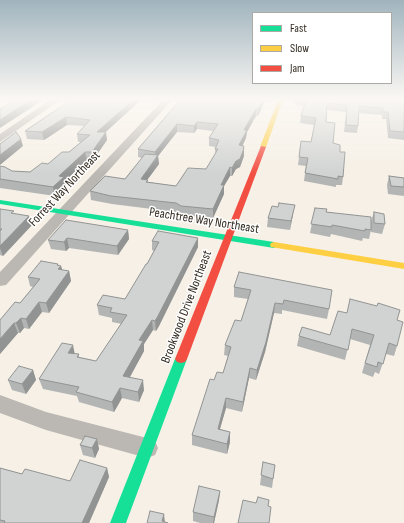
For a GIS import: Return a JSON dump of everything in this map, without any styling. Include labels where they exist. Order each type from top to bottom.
[{"type":"street","points":[[0,139],[21,124]]},
{"type":"street","name":"Forrest Way Northeast","points":[[0,280],[145,124]]},
{"type":"street","name":"Brookwood Drive Northeast","points":[[118,523],[272,124]]},
{"type":"street","name":"Peachtree Way Northeast","points":[[0,202],[404,266]]},
{"type":"street","points":[[0,404],[46,421],[147,448]]},
{"type":"building","points":[[35,124],[54,124],[42,132],[25,131]]},
{"type":"building","points":[[86,124],[106,124],[97,132],[106,132],[92,152],[85,152],[59,176],[64,177],[53,187],[0,179],[0,166],[12,171],[30,172],[42,163],[48,164],[62,152],[69,152],[90,135],[77,134]]},
{"type":"building","points":[[159,124],[177,124],[155,152],[138,149]]},
{"type":"building","points":[[180,124],[195,124],[194,126]]},
{"type":"building","points":[[218,124],[247,124],[244,130],[247,130],[239,145],[244,146],[240,159],[236,161],[232,168],[230,167],[221,185],[224,185],[213,209],[181,206],[176,203],[111,196],[90,191],[105,176],[125,179],[145,154],[158,155],[141,179],[148,180],[146,182],[176,186],[188,168],[206,169],[218,149],[215,149],[219,140],[209,138]]},
{"type":"building","points":[[315,124],[335,124],[333,143],[340,145],[340,152],[345,152],[343,177],[338,176],[338,179],[305,173],[308,158],[299,157],[301,141],[311,142]]},
{"type":"building","points":[[346,124],[358,124],[358,126]]},
{"type":"building","points":[[389,124],[404,124],[404,132],[390,131]]},
{"type":"building","points":[[16,132],[21,139],[0,155],[0,144]]},
{"type":"building","points":[[389,176],[404,178],[404,187],[391,186]]},
{"type":"building","points":[[279,203],[295,205],[291,221],[268,218],[272,206],[278,207]]},
{"type":"building","points":[[315,208],[327,209],[326,212],[371,217],[371,230],[365,229],[365,231],[332,225],[332,227],[311,224]]},
{"type":"building","points":[[0,209],[14,211],[11,213],[29,216],[0,246],[0,231],[2,229],[0,229]]},
{"type":"building","points":[[374,212],[384,214],[385,224],[374,223]]},
{"type":"building","points":[[66,220],[128,230],[117,246],[67,238],[64,242],[48,240]]},
{"type":"building","points":[[158,231],[198,238],[158,316],[155,321],[152,320],[139,340],[143,341],[123,376],[143,380],[138,392],[120,388],[112,402],[76,392],[79,387],[39,379],[62,343],[73,345],[68,353],[79,354],[77,357],[96,361],[127,315],[110,312],[112,308],[97,305],[103,295],[125,299],[159,242],[152,241]]},
{"type":"building","points":[[41,261],[58,264],[57,265],[61,266],[58,269],[69,271],[46,303],[39,302],[26,319],[21,318],[14,323],[0,339],[0,320],[15,302],[20,303],[40,279],[28,277]]},
{"type":"building","points":[[239,272],[332,290],[329,309],[284,300],[283,304],[275,303],[266,342],[257,370],[250,368],[243,402],[226,398],[218,429],[230,432],[227,444],[192,435],[210,379],[214,380],[217,372],[223,373],[231,347],[225,345],[235,320],[241,321],[251,290],[234,287]]},
{"type":"building","points":[[350,299],[377,306],[378,303],[400,310],[397,320],[403,322],[397,346],[389,343],[383,364],[378,362],[377,367],[365,363],[374,335],[352,329],[348,350],[299,336],[302,327],[330,335],[338,311],[347,313]]},
{"type":"building","points":[[19,366],[33,370],[22,384],[8,380]]},
{"type":"building","points":[[85,436],[97,439],[92,448],[80,445]]},
{"type":"building","points":[[80,460],[107,468],[82,523],[4,523],[5,521],[0,520],[0,468],[22,474],[25,469],[70,481]]},
{"type":"building","points":[[263,462],[275,465],[273,479],[261,475]]},
{"type":"building","points":[[199,486],[220,491],[214,517],[193,512]]},
{"type":"building","points":[[258,497],[269,500],[268,506],[271,507],[269,523],[238,523],[243,500],[256,503]]},
{"type":"building","points":[[150,511],[164,514],[162,521],[168,523],[147,523]]},
{"type":"traffic: fast","points":[[0,202],[274,245]]},
{"type":"traffic: fast","points":[[118,523],[181,359]]},
{"type":"traffic: slow","points":[[263,147],[272,124]]},
{"type":"traffic: slow","points":[[274,245],[404,266]]},
{"type":"traffic: jam","points":[[181,359],[263,147]]}]
